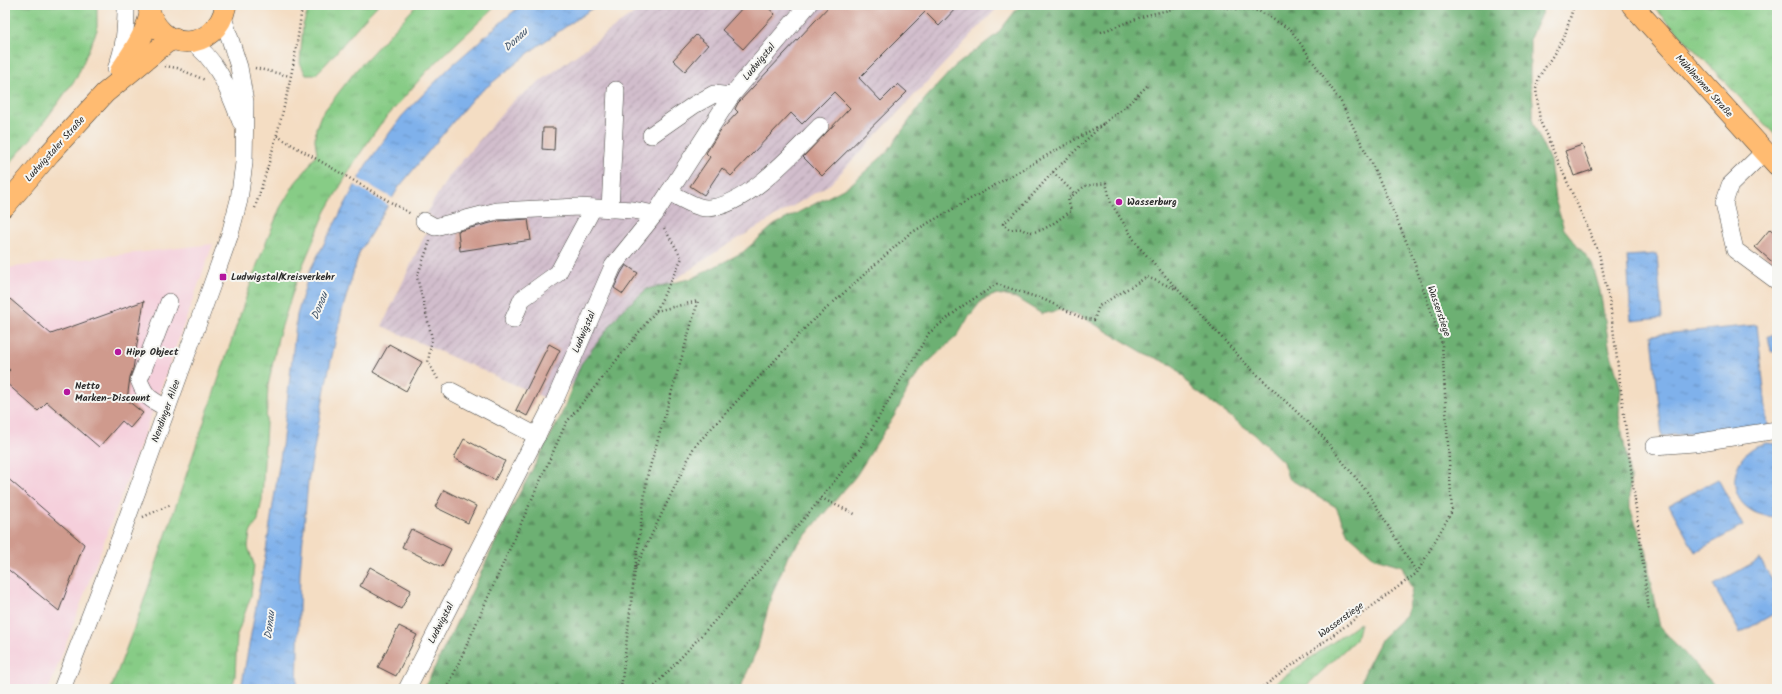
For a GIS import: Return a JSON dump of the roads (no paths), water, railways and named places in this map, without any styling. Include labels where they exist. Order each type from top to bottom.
[{"type":"main road","name":"Mühlheimer Straße","points":[[1632,5],[1770,159]]},
{"type":"main road","name":"Ludwigstaler Straße","points":[[5,206],[50,153],[105,93],[135,50],[147,27],[149,10]]},
{"type":"main road","points":[[149,10],[155,25],[164,34],[182,40]]},
{"type":"main road","name":"Ludwigstaler Straße","points":[[105,93],[162,46],[182,40],[200,39],[210,34],[218,27],[225,11]]},
{"type":"street","points":[[105,93],[121,58],[125,40],[126,5]]},
{"type":"street","name":"Ludwigstal","points":[[407,689],[554,402],[613,266],[655,214],[731,96],[808,5]]},
{"type":"street","name":"Nendinger Allee","points":[[62,689],[128,517],[230,234],[239,200],[244,163],[245,102],[240,67],[225,11]]},
{"type":"street","name":"Nendinger Allee","points":[[182,40],[200,48],[221,75],[244,128]]},
{"type":"street","points":[[513,320],[522,299],[558,273],[602,208],[616,90]]},
{"type":"street","points":[[651,135],[694,105],[714,94],[731,96]]},
{"type":"street","points":[[669,192],[708,209],[728,204],[745,196],[776,169],[820,126]]},
{"type":"street","points":[[1770,159],[1730,185],[1724,203],[1735,250],[1777,281]]},
{"type":"street","points":[[429,224],[497,211],[602,208],[655,214]]},
{"type":"street","points":[[167,408],[148,398],[139,380],[169,302]]},
{"type":"street","points":[[451,391],[537,436]]},
{"type":"street","points":[[1655,446],[1694,443],[1777,430]]},
{"type":"water","name":"Donau","points":[[522,5],[597,5],[535,48],[472,99],[399,187],[359,253],[342,311],[326,383],[308,482],[300,572],[297,689],[241,689],[265,557],[282,446],[297,315],[310,270],[366,165],[402,116],[450,67]]},
{"type":"water","points":[[1657,254],[1662,318],[1631,321],[1627,256]]},
{"type":"water","points":[[1757,325],[1768,426],[1662,436],[1652,335]]},
{"type":"water","points":[[1777,335],[1777,351],[1771,352],[1768,336]]},
{"type":"water","points":[[1767,443],[1777,444],[1777,517],[1755,513],[1749,509],[1742,503],[1737,495],[1735,487],[1735,478],[1740,461],[1756,446]]},
{"type":"water","points":[[1718,479],[1743,526],[1695,552],[1669,505]]},
{"type":"water","points":[[1760,559],[1777,589],[1777,612],[1740,633],[1713,585]]},
{"type":"place","name":"Wasserburg","points":[[1119,202]]},
{"type":"place","name":"Ludwigstal/Kreisverkehr","points":[[223,277]]},
{"type":"place","name":"Hipp Object","points":[[118,352]]},
{"type":"place","name":"Netto Marken-Discount","points":[[67,392]]}]
